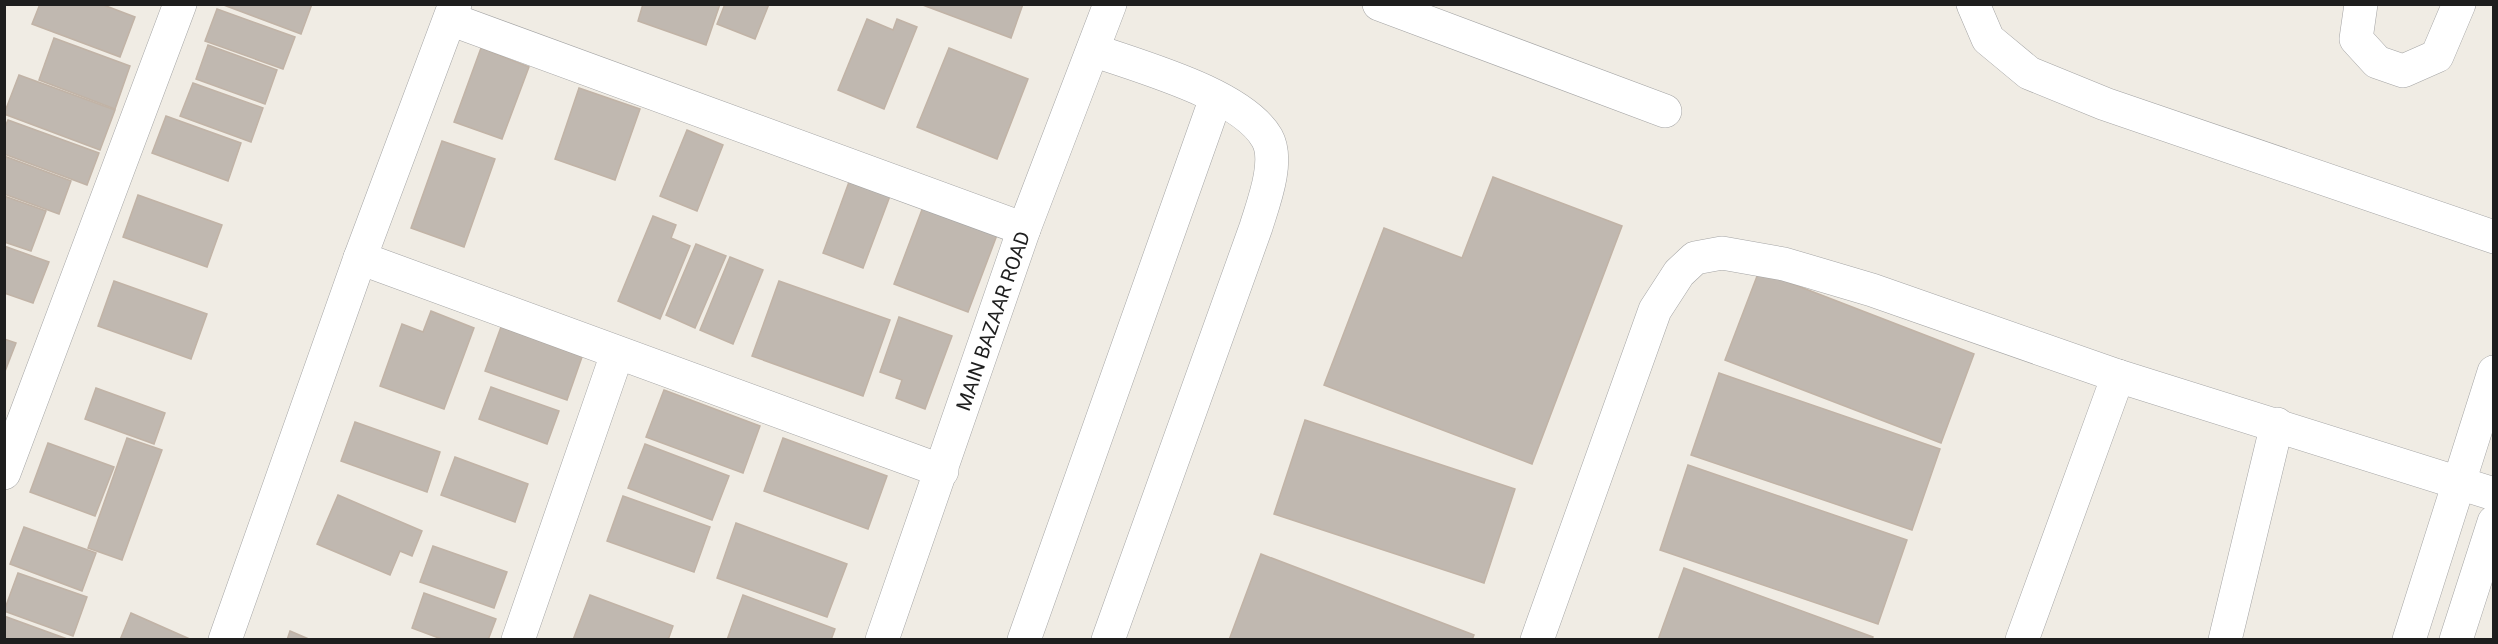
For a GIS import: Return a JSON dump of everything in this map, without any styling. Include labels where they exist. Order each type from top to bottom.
[{"type":"street","points":[[4,473],[180,4]]},
{"type":"street","name":"MAIN BAZAAR ROAD","points":[[882,639],[1024,229],[1110,4]]},
{"type":"street","points":[[1379,4],[1665,111]]},
{"type":"street","points":[[1973,4],[1988,39],[2029,73],[2105,104],[2493,237]]},
{"type":"street","points":[[2361,4],[2356,39],[2377,62],[2403,71],[2437,57],[2459,4]]},
{"type":"street","points":[[225,639],[360,258],[452,12],[1024,229]]},
{"type":"street","points":[[1093,50],[1243,110],[1268,139],[1272,176],[1256,227],[1108,639]]},
{"type":"street","points":[[1024,639],[1216,98]]},
{"type":"street","points":[[1536,639],[1655,310],[1679,273],[1695,258],[1722,253],[1784,264],[1872,290],[2118,376],[2277,424],[2493,494]]},
{"type":"street","points":[[360,258],[617,354],[942,471]]},
{"type":"street","points":[[518,639],[617,354]]},
{"type":"street","points":[[2409,639],[2493,372]]},
{"type":"street","points":[[2022,639],[2118,376]]},
{"type":"street","points":[[2226,639],[2277,424]]},
{"type":"street","points":[[2456,639],[2493,522]]},
{"type":"building","points":[[40,4],[101,4],[135,17],[120,57],[32,24]]},
{"type":"building","points":[[221,4],[312,4],[301,34]]},
{"type":"building","points":[[643,4],[720,4],[706,45],[638,21]]},
{"type":"building","points":[[725,4],[769,4],[755,39],[717,24]]},
{"type":"building","points":[[920,4],[1023,4],[1011,38]]},
{"type":"building","points":[[217,9],[295,37],[283,69],[205,41]]},
{"type":"building","points":[[867,19],[893,30],[897,19],[917,27],[884,109],[838,90]]},
{"type":"building","points":[[54,38],[130,66],[115,109],[39,80]]},
{"type":"building","points":[[208,45],[277,70],[265,104],[196,79]]},
{"type":"building","points":[[481,48],[529,67],[502,139],[454,122]]},
{"type":"building","points":[[949,48],[1028,79],[997,159],[917,127]]},
{"type":"building","points":[[19,75],[115,110],[100,150],[4,114]]},
{"type":"building","points":[[193,83],[263,108],[251,142],[180,116]]},
{"type":"building","points":[[579,88],[640,109],[615,180],[555,159]]},
{"type":"building","points":[[166,116],[241,143],[228,181],[152,153]]},
{"type":"building","points":[[8,120],[99,153],[87,185],[4,154],[4,129]]},
{"type":"building","points":[[687,130],[723,145],[697,211],[660,196]]},
{"type":"building","points":[[442,141],[495,159],[464,247],[411,228]]},
{"type":"building","points":[[4,156],[71,181],[59,214],[4,194]]},
{"type":"building","points":[[1493,177],[1622,226],[1532,464],[1324,385],[1384,228],[1462,258]]},
{"type":"building","points":[[849,182],[890,196],[863,268],[823,253]]},
{"type":"building","points":[[138,195],[222,225],[207,267],[123,237]]},
{"type":"building","points":[[4,196],[46,211],[31,251],[4,242]]},
{"type":"building","points":[[923,207],[997,235],[968,312],[894,284]]},
{"type":"building","points":[[653,216],[676,225],[671,238],[690,246],[660,319],[618,301]]},
{"type":"building","points":[[696,244],[726,256],[695,328],[666,315]]},
{"type":"building","points":[[4,246],[49,262],[33,303],[4,293]]},
{"type":"building","points":[[730,257],[763,270],[733,344],[700,330]]},
{"type":"building","points":[[1759,271],[1974,354],[1941,443],[1725,360]]},
{"type":"building","points":[[114,281],[207,314],[191,359],[98,326]]},
{"type":"building","points":[[779,281],[890,320],[863,396],[752,356]]},
{"type":"building","points":[[431,311],[474,328],[444,409],[380,386],[402,324],[423,332]]},
{"type":"building","points":[[899,317],[952,336],[925,409],[896,398],[902,380],[880,372]]},
{"type":"building","points":[[501,327],[582,357],[567,400],[485,371]]},
{"type":"building","points":[[4,339],[16,343],[4,374]]},
{"type":"building","points":[[1719,373],[1940,449],[1912,530],[1691,455]]},
{"type":"building","points":[[491,387],[559,411],[547,444],[479,419]]},
{"type":"building","points":[[96,388],[165,413],[154,444],[85,419]]},
{"type":"building","points":[[664,390],[760,426],[743,473],[646,437]]},
{"type":"building","points":[[1305,420],[1515,489],[1484,583],[1274,514]]},
{"type":"building","points":[[355,422],[440,452],[427,492],[341,461]]},
{"type":"building","points":[[127,438],[162,450],[122,560],[88,548]]},
{"type":"building","points":[[783,438],[887,476],[868,529],[764,491]]},
{"type":"building","points":[[48,443],[114,467],[95,516],[30,492]]},
{"type":"building","points":[[645,444],[729,476],[712,520],[628,488]]},
{"type":"building","points":[[455,457],[528,484],[515,522],[441,495]]},
{"type":"building","points":[[1688,465],[1907,540],[1878,624],[1660,550]]},
{"type":"building","points":[[338,495],[422,531],[412,556],[400,551],[390,575],[317,544]]},
{"type":"building","points":[[623,496],[710,527],[694,572],[607,541]]},
{"type":"building","points":[[736,523],[847,564],[827,617],[717,578]]},
{"type":"building","points":[[24,527],[96,553],[82,591],[10,564]]},
{"type":"building","points":[[433,546],[507,572],[494,608],[420,582]]},
{"type":"building","points":[[1261,554],[1474,635],[1472,640],[1229,640]]},
{"type":"building","points":[[1684,568],[1873,637],[1872,640],[1658,640]]},
{"type":"building","points":[[18,573],[87,597],[73,636],[4,611]]},
{"type":"building","points":[[424,593],[496,619],[488,640],[444,640],[412,628]]},
{"type":"building","points":[[590,595],[673,626],[668,640],[573,640]]},
{"type":"building","points":[[743,595],[835,629],[831,640],[727,640]]},
{"type":"building","points":[[131,613],[192,640],[120,640]]},
{"type":"building","points":[[4,616],[70,640],[4,640]]},
{"type":"building","points":[[290,631],[311,640],[287,640]]}]
